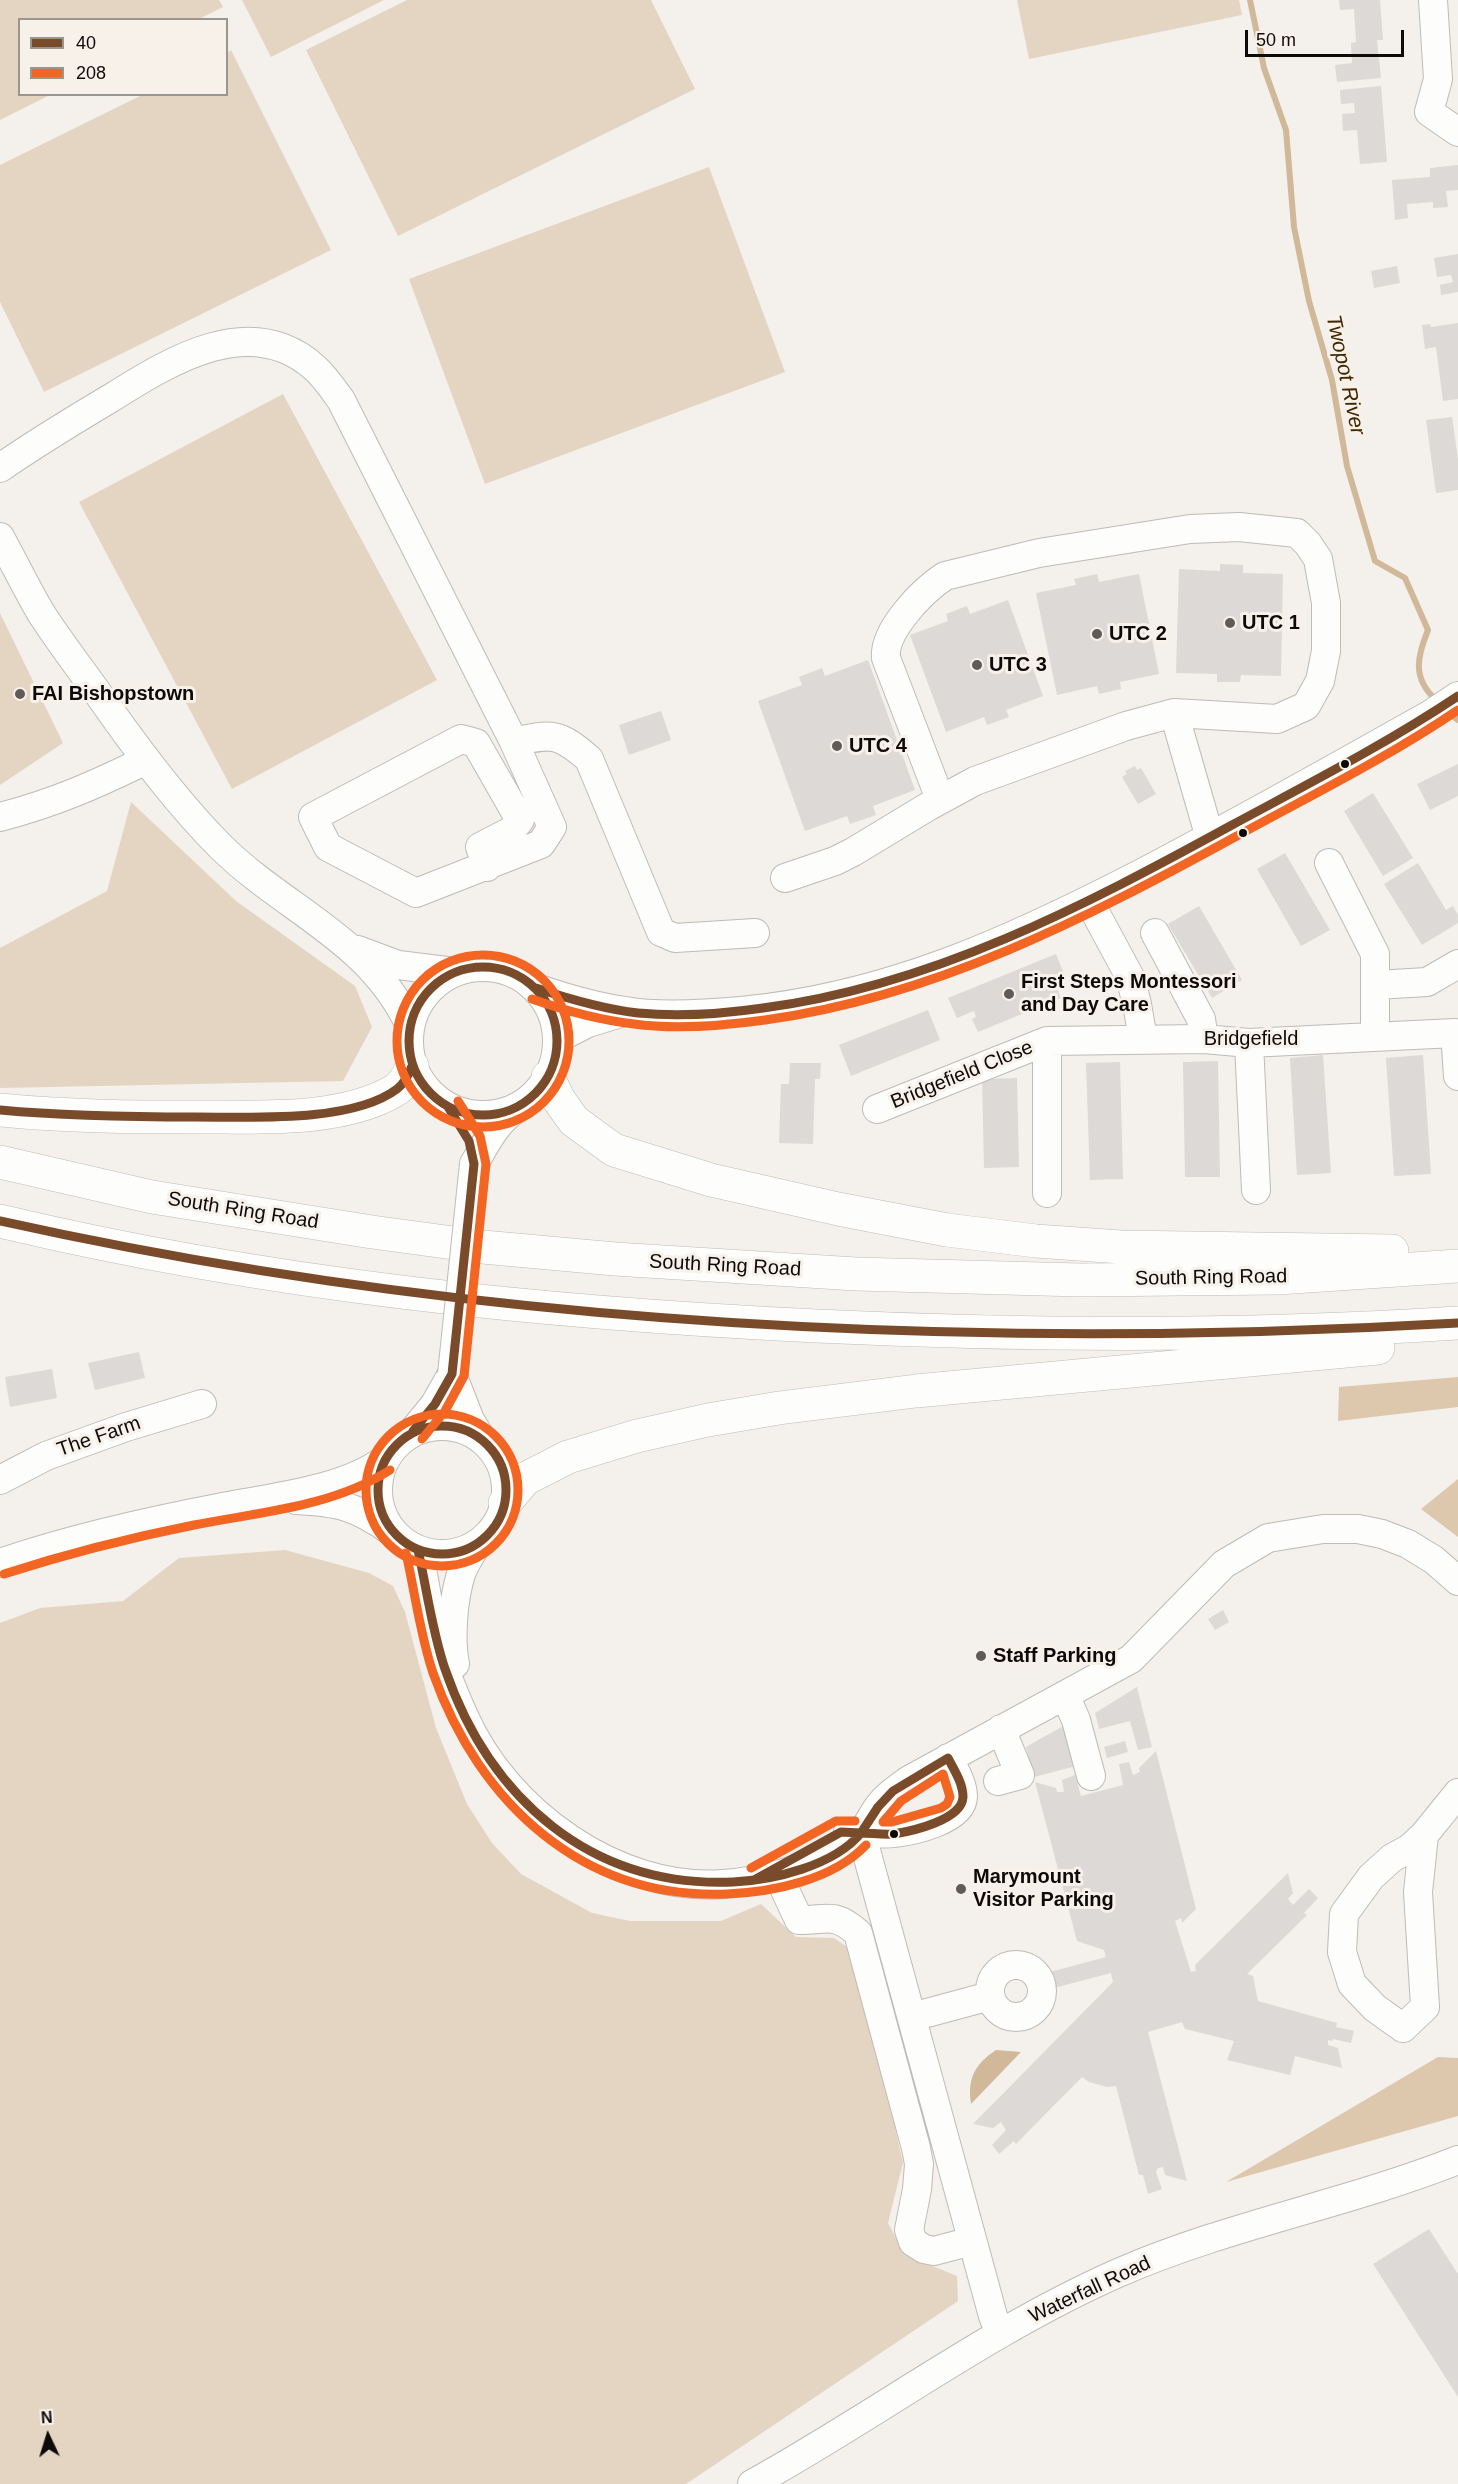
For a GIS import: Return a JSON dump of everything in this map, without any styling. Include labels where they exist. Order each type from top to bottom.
[{"type":"highway","points":[[0,1110],[127,1118],[250,1117],[329,1111],[360,1105],[396,1090],[406,1080],[412,1066]]},
{"type":"highway","points":[[548,1077],[559,1100],[574,1121],[614,1150],[711,1180],[947,1230],[1036,1241],[1121,1247],[1458,1251]]},
{"type":"highway","name":"South Ring Road","points":[[0,1162],[152,1197],[483,1247],[615,1259],[856,1274],[1080,1280],[1278,1278],[1458,1266]]},
{"type":"highway","points":[[0,1221],[143,1252],[275,1274],[486,1302],[680,1318],[992,1332],[1274,1331],[1458,1323]]},
{"type":"highway","points":[[505,1503],[525,1479],[568,1457],[637,1436],[759,1411],[1029,1379],[1458,1341]]},
{"type":"street","points":[[1433,0],[1438,79],[1429,112],[1458,132]]},
{"type":"street","points":[[0,468],[166,365],[199,350],[219,344],[246,342],[293,353],[314,367],[341,400],[514,742],[552,827],[541,844],[487,867],[416,893],[328,847],[314,817],[461,739],[476,743],[520,820],[511,831],[480,847],[487,867]]},
{"type":"street","points":[[785,878],[835,861],[853,852],[975,781],[1126,726],[1174,713],[1277,719],[1306,706],[1320,681],[1326,651],[1326,603],[1318,559],[1297,533],[1239,527],[1190,529],[1141,535],[990,564],[945,576],[932,584],[909,610],[885,648],[886,658],[940,800]]},
{"type":"street","points":[[0,537],[41,612],[146,760],[220,847],[261,882],[351,947],[384,982],[400,1005],[410,1026]]},
{"type":"street","points":[[536,988],[627,1012],[708,1014],[790,1006],[892,982],[957,960],[1089,901],[1210,838],[1431,714],[1458,696]]},
{"type":"street","points":[[1174,713],[1210,838]]},
{"type":"street","points":[[514,742],[542,736],[556,736],[573,745],[590,759],[661,932],[675,938],[755,933]]},
{"type":"street","points":[[0,817],[46,805],[95,785],[146,760]]},
{"type":"street","points":[[1329,863],[1375,954],[1375,1037]]},
{"type":"street","points":[[1089,901],[1130,977],[1143,1039]]},
{"type":"street","points":[[1155,933],[1201,1019],[1204,1039]]},
{"type":"street","points":[[351,947],[398,965],[455,972]]},
{"type":"street","points":[[1376,985],[1427,982],[1458,964]]},
{"type":"street","points":[[474,1164],[504,1116],[517,1108],[535,1095],[548,1077],[556,1058],[558,1038],[555,1019],[547,1002],[536,988],[522,978],[506,970],[489,967],[472,967],[455,972],[435,984],[419,1003],[410,1026],[408,1046],[412,1066],[421,1082],[433,1096],[448,1107],[471,1115],[494,1115],[517,1108]]},
{"type":"street","points":[[558,1038],[588,1023],[627,1012]]},
{"type":"street","name":"Bridgefield","points":[[1047,1041],[1204,1039],[1249,1042],[1455,1033],[1458,1076]]},
{"type":"street","points":[[1047,1041],[1047,1193]]},
{"type":"street","name":"Bridgefield Close","points":[[877,1109],[1047,1041]]},
{"type":"street","points":[[1249,1042],[1256,1190]]},
{"type":"street","points":[[391,1531],[382,1515],[377,1497],[378,1478],[384,1460],[396,1443],[413,1431],[435,1404],[453,1374],[474,1164],[469,1141],[448,1107]]},
{"type":"street","points":[[274,1498],[345,1505],[368,1514],[403,1542],[417,1550],[438,1554],[458,1552],[477,1544],[490,1533],[500,1519],[505,1503],[506,1484],[502,1467],[494,1451],[481,1438],[470,1420],[453,1374]]},
{"type":"street","name":"The Farm","points":[[0,1480],[46,1456],[126,1427],[202,1404]]},
{"type":"street","points":[[413,1431],[430,1426],[448,1425],[466,1429],[481,1438]]},
{"type":"street","points":[[2,1554],[274,1498],[363,1473],[384,1460]]},
{"type":"street","points":[[417,1550],[436,1640],[464,1716],[489,1762],[520,1799],[553,1828],[591,1852],[631,1870],[679,1882],[721,1884],[789,1873],[850,1844],[879,1806],[896,1789],[948,1758],[1131,1659],[1224,1564],[1268,1538],[1323,1529],[1358,1529],[1382,1534],[1408,1544],[1434,1560],[1458,1581]]},
{"type":"street","points":[[464,1716],[451,1643],[462,1573],[477,1544]]},
{"type":"street","points":[[1065,1695],[1076,1720],[1092,1776]]},
{"type":"street","points":[[998,1781],[1020,1775],[1008,1741],[1001,1729]]},
{"type":"street","points":[[861,1832],[893,1834],[946,1819],[957,1812],[963,1798],[959,1780],[948,1758]]},
{"type":"street","points":[[1424,1835],[1418,1892],[1425,2007],[1403,2028],[1375,2008],[1352,1984],[1342,1952],[1344,1914],[1371,1877],[1392,1858],[1410,1848],[1424,1835],[1458,1793]]},
{"type":"street","points":[[861,1832],[972,2241],[1000,2334]]},
{"type":"street","points":[[767,1877],[799,1920],[836,1918],[858,1933],[919,2164],[909,2230],[913,2242],[924,2249],[934,2251],[972,2241]]},
{"type":"street","points":[[912,2018],[990,1996]]},
{"type":"street","name":"Waterfall Road","points":[[752,2484],[1000,2334],[1117,2274],[1269,2218],[1395,2184],[1458,2160]]},
{"type":"shaded area","points":[[0,0],[219,0],[223,7],[201,18],[18,18],[18,96],[48,96],[0,120]]},
{"type":"shaded area","points":[[242,0],[384,0],[271,57]]},
{"type":"shaded area","points":[[407,0],[651,0],[695,89],[398,236],[306,50]]},
{"type":"shaded area","points":[[1017,0],[1239,0],[1242,15],[1029,59]]},
{"type":"shaded area","points":[[231,50],[331,250],[44,392],[0,302],[0,165],[140,96],[228,96],[228,52]]},
{"type":"shaded area","points":[[709,167],[785,372],[485,484],[409,279]]},
{"type":"shaded area","points":[[283,394],[437,680],[232,789],[79,502]]},
{"type":"shaded area","name":"FAI Bishopstown","points":[[0,613],[63,743],[0,785]]},
{"type":"shaded area","points":[[131,802],[236,901],[355,986],[372,1027],[343,1081],[0,1088],[0,948],[107,891]]},
{"type":"shaded area","points":[[1458,1377],[1458,1407],[1338,1421],[1339,1387]]},
{"type":"shaded area","points":[[1458,1479],[1458,1537],[1421,1509]]},
{"type":"shaded area","points":[[285,1550],[369,1573],[393,1586],[405,1612],[436,1728],[467,1804],[492,1843],[521,1874],[592,1913],[630,1921],[721,1921],[761,1904],[796,1937],[834,1938],[856,1953],[903,2163],[888,2223],[905,2255],[957,2276],[958,2301],[686,2484],[0,2484],[0,1623],[40,1608],[123,1601],[179,1558]]},
{"type":"shaded area","points":[[996,2050],[1021,2052],[971,2104],[970,2087],[974,2072]]},
{"type":"shaded area","points":[[1438,2057],[1458,2058],[1458,2116],[1226,2182]]},
{"type":"building","points":[[1339,0],[1380,0],[1383,40],[1377,40],[1381,78],[1337,82],[1335,65],[1352,63],[1351,43],[1356,42],[1354,9],[1340,10]]},
{"type":"building","points":[[1381,86],[1387,162],[1360,164],[1357,130],[1343,131],[1342,114],[1355,113],[1354,103],[1341,104],[1340,90]]},
{"type":"building","points":[[1458,165],[1458,190],[1446,191],[1448,207],[1433,208],[1433,202],[1407,204],[1408,218],[1395,220],[1392,180],[1430,177],[1430,168]]},
{"type":"building","points":[[1458,254],[1458,292],[1441,295],[1440,285],[1453,282],[1451,275],[1437,277],[1434,258]]},
{"type":"building","points":[[1397,266],[1400,283],[1374,288],[1371,271]]},
{"type":"building","points":[[1458,323],[1458,399],[1443,401],[1436,347],[1425,349],[1422,325],[1430,324],[1431,327]]},
{"type":"building","points":[[1452,417],[1458,459],[1458,490],[1436,493],[1426,420]]},
{"type":"building","name":"UTC 1","points":[[1220,564],[1243,565],[1243,573],[1283,574],[1281,676],[1241,675],[1240,682],[1217,682],[1217,674],[1176,673],[1179,569],[1220,571]]},
{"type":"building","name":"UTC 2","points":[[1097,574],[1099,582],[1139,574],[1159,674],[1120,682],[1121,689],[1099,694],[1097,686],[1057,695],[1036,593],[1076,585],[1074,579]]},
{"type":"building","name":"UTC 3","points":[[1008,600],[1043,696],[1006,710],[1009,717],[987,725],[984,717],[946,732],[910,635],[948,621],[946,614],[967,606],[970,614]]},
{"type":"building","name":"UTC 4","points":[[868,660],[915,790],[873,806],[876,815],[850,824],[847,816],[805,831],[758,701],[802,685],[799,677],[822,668],[825,676]]},
{"type":"building","points":[[661,711],[671,740],[629,755],[619,725]]},
{"type":"building","points":[[1458,764],[1458,796],[1430,810],[1417,784]]},
{"type":"building","points":[[1135,766],[1137,770],[1141,768],[1156,794],[1138,804],[1122,777],[1127,774],[1125,771]]},
{"type":"building","points":[[1373,793],[1413,858],[1383,876],[1344,811]]},
{"type":"building","points":[[1285,853],[1330,930],[1301,946],[1257,869]]},
{"type":"building","points":[[1418,863],[1446,910],[1453,906],[1458,915],[1458,923],[1422,945],[1384,884]]},
{"type":"building","points":[[1199,906],[1242,980],[1212,998],[1168,924]]},
{"type":"building","name":"First Steps Montessori and Day Care","points":[[1056,954],[1064,974],[1049,980],[1053,990],[1057,988],[1061,998],[978,1032],[972,1019],[976,1017],[974,1011],[957,1018],[948,998]]},
{"type":"building","points":[[928,1010],[940,1040],[851,1076],[839,1045]]},
{"type":"building","points":[[1323,1055],[1331,1173],[1297,1175],[1290,1058]]},
{"type":"building","points":[[1423,1055],[1431,1174],[1394,1176],[1386,1058]]},
{"type":"building","points":[[1218,1061],[1220,1177],[1185,1177],[1183,1062]]},
{"type":"building","points":[[1120,1062],[1123,1179],[1090,1180],[1086,1063]]},
{"type":"building","points":[[790,1063],[821,1063],[820,1079],[815,1079],[813,1144],[779,1143],[781,1084],[789,1084]]},
{"type":"building","points":[[1017,1078],[1019,1167],[984,1168],[982,1079]]},
{"type":"building","points":[[139,1352],[145,1378],[95,1390],[88,1363]]},
{"type":"building","points":[[52,1369],[57,1398],[10,1407],[5,1377]]},
{"type":"building","points":[[1223,1610],[1229,1622],[1215,1630],[1208,1619]]},
{"type":"building","points":[[1137,1687],[1152,1747],[1138,1750],[1130,1721],[1099,1729],[1095,1713]]},
{"type":"building","points":[[1065,1725],[1076,1766],[1034,1777],[1026,1747]]},
{"type":"building","points":[[1125,1741],[1128,1752],[1107,1758],[1104,1747]]},
{"type":"building","points":[[1156,1751],[1196,1909],[1182,1923],[1181,1918],[1175,1921],[1191,1972],[1196,1971],[1195,1965],[1288,1873],[1293,1893],[1288,1899],[1293,1905],[1309,1889],[1318,1898],[1304,1913],[1307,1915],[1247,1974],[1253,1976],[1258,2001],[1337,2023],[1336,2027],[1354,2031],[1351,2043],[1328,2040],[1328,2045],[1338,2048],[1342,2068],[1295,2056],[1290,2075],[1227,2060],[1234,2041],[1185,2029],[1182,2022],[1148,2032],[1187,2181],[1165,2175],[1163,2167],[1158,2168],[1156,2172],[1162,2189],[1148,2194],[1143,2175],[1139,2175],[1116,2086],[1107,2087],[1089,2082],[1082,2077],[1016,2144],[1014,2141],[999,2154],[992,2145],[1006,2130],[1001,2122],[993,2128],[973,2124],[1113,1982],[1111,1973],[1054,1988],[1050,1972],[1106,1957],[1104,1950],[1077,1941],[1035,1782],[1056,1788],[1057,1792],[1064,1792],[1062,1780],[1075,1775],[1081,1796],[1123,1785],[1119,1764],[1129,1762],[1133,1775],[1140,1772],[1139,1768]]},
{"type":"building","points":[[1429,2229],[1458,2274],[1458,2397],[1373,2264]]},
{"type":"waterway","name":"Twopot River","points":[[1250,0],[1264,68],[1286,130],[1294,227],[1309,301],[1332,380],[1347,466],[1375,561],[1405,578],[1428,630],[1421,649],[1419,667],[1423,684],[1436,700]]},
{"type":"waterway","name":"Twopot River","points":[[1447,712],[1458,720]]},
{"type":"transit line","name":"40","points":[[536,988],[612,1009],[638,1013],[685,1015],[763,1008],[826,997],[887,982],[1005,939],[1120,885],[1346,763],[1403,731],[1458,696]]},
{"type":"transit line","name":"208","points":[[532,999],[608,1020],[650,1026],[683,1027],[765,1020],[828,1009],[889,993],[1008,950],[1123,897],[1348,776],[1458,710]]},
{"type":"transit line","name":"208","points":[[483,955],[516,961],[531,969],[544,980],[555,993],[563,1008],[569,1041],[563,1074],[555,1089],[544,1102],[531,1113],[516,1121],[483,1127],[450,1121],[435,1113],[422,1102],[411,1089],[403,1074],[397,1041],[403,1008],[411,993],[422,980],[435,969],[450,961],[483,955]]},
{"type":"transit line","name":"40","points":[[483,967],[497,968],[511,973],[524,979],[535,989],[545,1000],[551,1013],[556,1027],[557,1041],[556,1055],[551,1069],[545,1082],[535,1093],[524,1103],[511,1109],[497,1114],[483,1115],[469,1114],[455,1109],[442,1103],[431,1093],[421,1082],[415,1069],[410,1055],[409,1041],[410,1027],[415,1013],[421,1000],[431,989],[442,979],[455,973],[469,968],[483,967]]},
{"type":"transit line","name":"40","points":[[0,1110],[147,1117],[300,1116],[354,1108],[378,1100],[400,1087],[412,1066]]},
{"type":"transit line","name":"208","points":[[422,1439],[445,1411],[464,1376],[486,1164],[480,1136],[458,1101]]},
{"type":"transit line","name":"40","points":[[413,1431],[435,1404],[452,1374],[474,1164],[469,1141],[448,1107]]},
{"type":"transit line","name":"40","points":[[0,1221],[180,1257],[361,1286],[543,1307],[725,1322],[908,1331],[1092,1334],[1275,1331],[1458,1323]]},
{"type":"transit line","name":"208","points":[[442,1414],[471,1419],[496,1436],[513,1461],[518,1490],[513,1519],[496,1544],[471,1561],[442,1566],[413,1561],[388,1544],[371,1519],[366,1490],[371,1461],[388,1436],[413,1419],[442,1414]]},
{"type":"transit line","name":"40","points":[[442,1426],[467,1430],[488,1444],[502,1465],[506,1490],[502,1515],[488,1536],[467,1550],[442,1554],[417,1550],[396,1536],[382,1515],[378,1490],[382,1465],[396,1444],[417,1430],[442,1426]]},
{"type":"transit line","name":"208","points":[[4,1574],[146,1535],[270,1512],[320,1500],[368,1482],[390,1470]]},
{"type":"transit line","name":"40","points":[[418,1550],[440,1655],[464,1716],[489,1758],[518,1795],[553,1826],[591,1852],[634,1870],[682,1880],[749,1881],[784,1874],[819,1862],[835,1854],[861,1833]]},
{"type":"transit line","name":"208","points":[[406,1553],[428,1658],[453,1720],[478,1763],[508,1802],[543,1834],[583,1861],[627,1880],[675,1892],[745,1893],[782,1887],[820,1875],[837,1867],[866,1845]]},
{"type":"transit line","name":"40","points":[[948,1758],[963,1792],[960,1805],[954,1812],[935,1823],[902,1832],[861,1833],[878,1807],[893,1791],[948,1758]]},
{"type":"transit line","name":"208","points":[[943,1774],[950,1797],[947,1804],[941,1808],[892,1822],[883,1822],[901,1801],[943,1774]]},
{"type":"transit line","name":"208","points":[[751,1868],[836,1821],[855,1821]]},
{"type":"transit line","name":"40","points":[[756,1879],[841,1832],[861,1833]]},
{"type":"place","name":"UTC 1","points":[[1230,623]]},
{"type":"place","name":"UTC 2","points":[[1097,634]]},
{"type":"place","name":"UTC 3","points":[[977,665]]},
{"type":"place","name":"FAI Bishopstown","points":[[20,694]]},
{"type":"place","name":"UTC 4","points":[[837,746]]},
{"type":"place","name":"First Steps Montessori and Day Care","points":[[1009,994]]},
{"type":"place","name":"Staff Parking","points":[[981,1656]]},
{"type":"place","name":"Marymount Visitor Parking","points":[[961,1889]]}]
